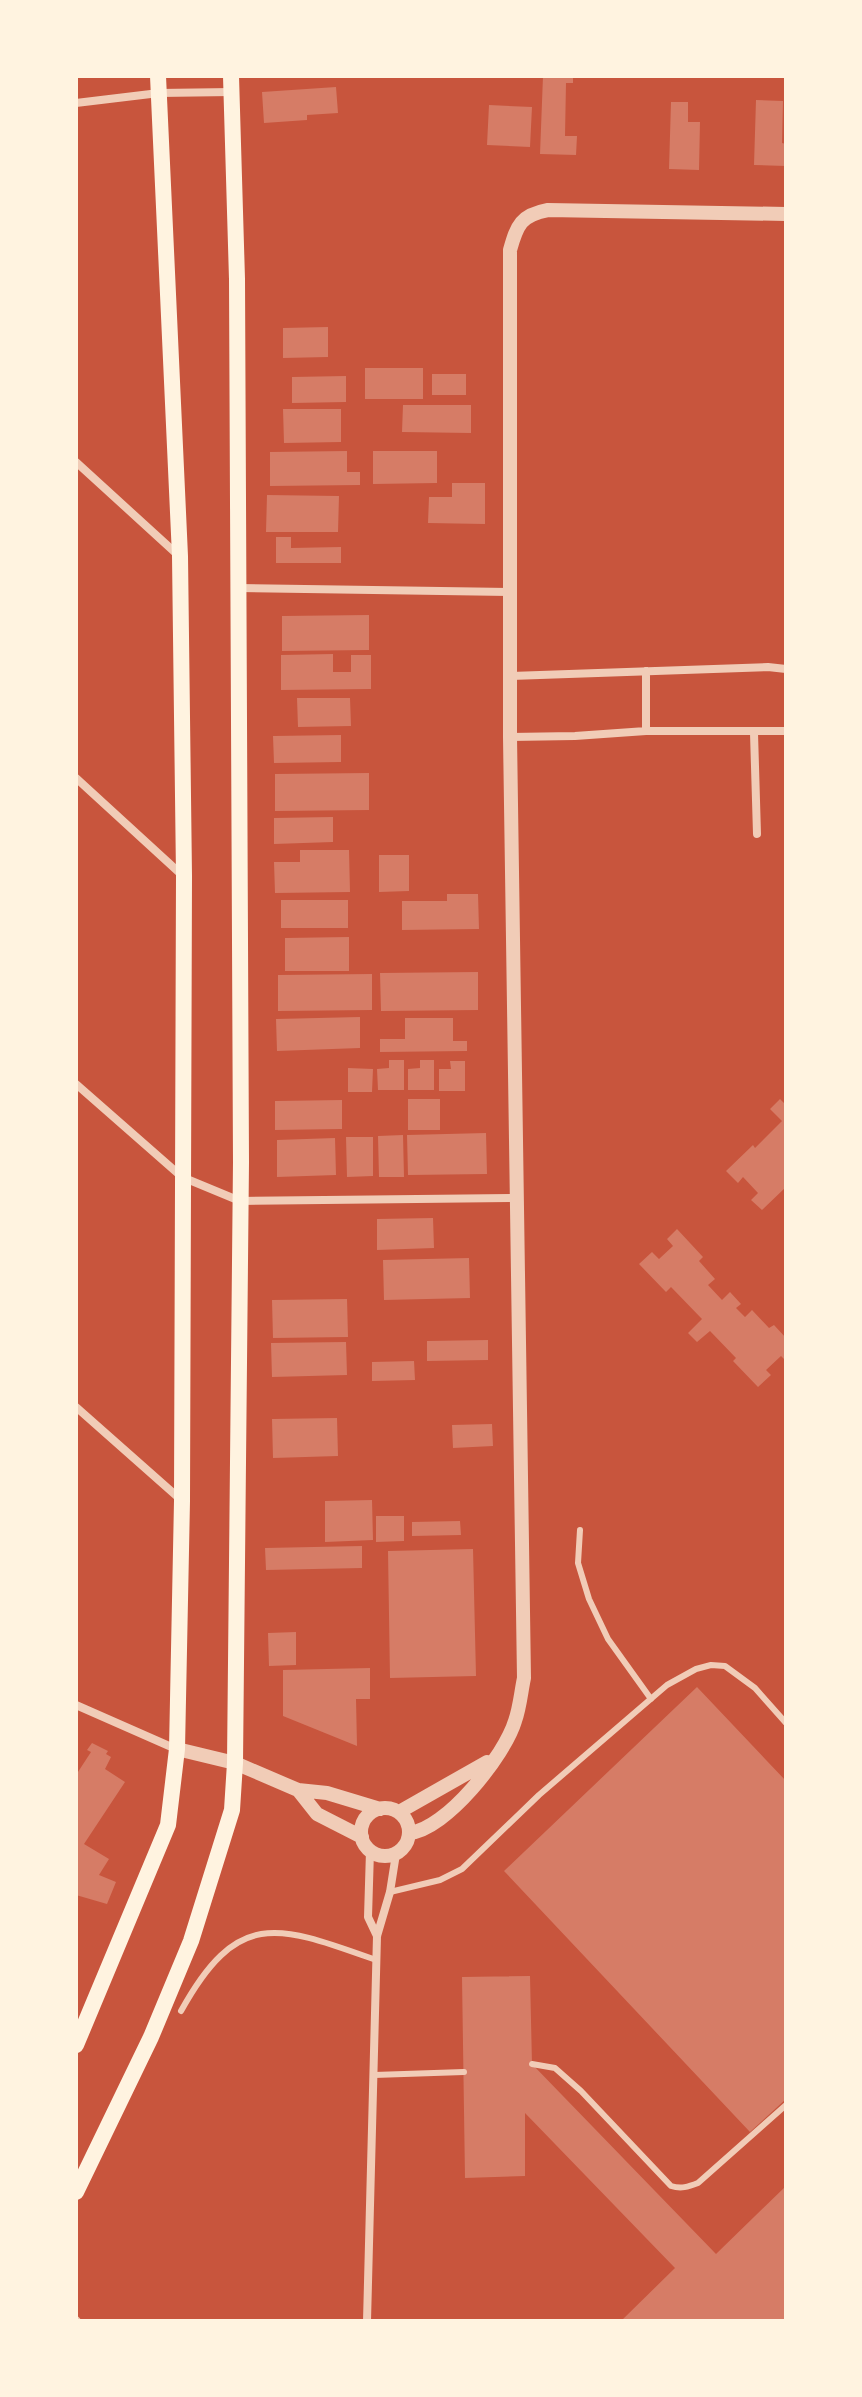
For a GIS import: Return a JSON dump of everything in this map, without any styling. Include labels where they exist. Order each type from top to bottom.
[{"type":"main road","points":[[76,2192],[151,2037],[191,1941],[232,1810],[240,1201],[237,279],[232,84]]},
{"type":"main road","points":[[76,2045],[168,1825],[177,1749],[182,1501],[184,876],[180,556],[159,85]]},
{"type":"street","points":[[76,103],[159,85],[232,84]]},
{"type":"street","points":[[409,1833],[432,1825],[469,1791],[498,1756],[515,1722],[524,1678],[510,737],[510,250],[516,229],[530,214],[548,210],[786,214]]},
{"type":"street","points":[[76,462],[180,556]]},
{"type":"street","points":[[238,588],[509,592]]},
{"type":"street","points":[[511,676],[768,667],[786,669]]},
{"type":"street","points":[[646,671],[646,731]]},
{"type":"street","points":[[510,737],[646,731],[786,731]]},
{"type":"street","points":[[754,733],[757,834]]},
{"type":"street","points":[[76,778],[184,876]]},
{"type":"street","points":[[76,1084],[182,1177],[240,1201],[517,1198]]},
{"type":"street","points":[[76,1407],[182,1501]]},
{"type":"street","points":[[76,1705],[177,1749],[235,1763],[298,1790],[327,1793],[399,1812],[498,1756]]},
{"type":"street","points":[[298,1790],[317,1814],[362,1837],[370,1851],[368,1917],[377,1936]]},
{"type":"street","points":[[362,1837],[364,1821],[380,1809]]},
{"type":"street","points":[[370,1851],[391,1855],[404,1848],[409,1833],[406,1820],[399,1812]]},
{"type":"street","points":[[367,2321],[377,1936],[390,1892],[391,1855]]},
{"type":"lane","points":[[580,1530],[578,1563],[589,1599],[608,1639],[651,1699]]},
{"type":"lane","points":[[390,1892],[440,1880],[462,1869],[539,1795],[667,1685],[696,1669],[711,1665],[725,1666],[755,1688],[786,1723]]},
{"type":"lane","points":[[181,2011],[215,1960],[241,1939],[259,1933],[284,1933],[317,1939],[376,1960]]},
{"type":"lane","points":[[532,2064],[555,2068],[581,2091],[671,2186],[677,2187],[698,2183],[786,2105]]},
{"type":"lane","points":[[374,2075],[464,2072]]},
{"type":"building","points":[[543,76],[573,76],[573,83],[566,83],[565,136],[577,136],[576,155],[540,154]]},
{"type":"building","points":[[336,87],[338,113],[307,115],[307,120],[264,123],[262,92]]},
{"type":"building","points":[[756,100],[783,101],[782,143],[786,144],[786,166],[754,165]]},
{"type":"building","points":[[671,102],[688,102],[688,122],[700,122],[699,170],[669,169]]},
{"type":"building","points":[[489,105],[532,107],[530,147],[487,145]]},
{"type":"building","points":[[328,327],[328,357],[283,358],[283,328]]},
{"type":"building","points":[[365,368],[423,368],[423,399],[365,399]]},
{"type":"building","points":[[432,374],[466,374],[466,395],[432,395]]},
{"type":"building","points":[[346,376],[346,402],[292,403],[292,377]]},
{"type":"building","points":[[403,405],[471,405],[471,433],[402,432]]},
{"type":"building","points":[[283,409],[341,409],[341,442],[284,443]]},
{"type":"building","points":[[347,451],[347,472],[360,472],[360,485],[270,486],[270,452]]},
{"type":"building","points":[[373,451],[437,451],[437,483],[373,484]]},
{"type":"building","points":[[452,483],[485,483],[485,524],[428,523],[429,497],[452,497]]},
{"type":"building","points":[[267,495],[339,496],[338,532],[266,532]]},
{"type":"building","points":[[276,537],[291,537],[291,548],[341,547],[341,563],[276,563]]},
{"type":"building","points":[[369,615],[369,650],[282,651],[282,616]]},
{"type":"building","points":[[333,654],[333,672],[351,672],[351,655],[371,655],[371,689],[281,690],[281,655]]},
{"type":"building","points":[[297,698],[350,698],[351,726],[298,727]]},
{"type":"building","points":[[341,735],[341,762],[274,763],[273,736]]},
{"type":"building","points":[[369,773],[369,810],[275,811],[275,774]]},
{"type":"building","points":[[333,817],[333,842],[274,844],[274,818]]},
{"type":"building","points":[[300,850],[349,850],[350,892],[275,893],[274,862],[300,862]]},
{"type":"building","points":[[379,855],[409,855],[409,891],[379,892]]},
{"type":"building","points":[[447,894],[478,894],[479,929],[402,930],[402,901],[447,901]]},
{"type":"building","points":[[281,900],[348,900],[348,928],[281,928]]},
{"type":"building","points":[[349,937],[349,971],[285,971],[285,938]]},
{"type":"building","points":[[478,972],[478,1010],[381,1011],[380,973]]},
{"type":"building","points":[[372,974],[372,1010],[278,1011],[278,975]]},
{"type":"building","points":[[360,1017],[360,1048],[277,1051],[276,1019]]},
{"type":"building","points":[[405,1018],[453,1018],[453,1041],[467,1041],[467,1051],[380,1052],[380,1039],[405,1039]]},
{"type":"building","points":[[389,1060],[404,1060],[404,1090],[378,1090],[377,1069],[389,1068]]},
{"type":"building","points":[[420,1060],[434,1060],[434,1090],[408,1090],[408,1069],[420,1068]]},
{"type":"building","points":[[450,1061],[465,1061],[465,1091],[439,1091],[439,1069],[451,1069]]},
{"type":"building","points":[[348,1068],[373,1069],[372,1092],[348,1092]]},
{"type":"building","points":[[408,1099],[440,1099],[440,1130],[408,1130]]},
{"type":"building","points":[[780,1099],[786,1105],[786,1187],[762,1210],[751,1200],[758,1193],[743,1177],[738,1183],[726,1171],[782,1121],[770,1109]]},
{"type":"building","points":[[342,1100],[342,1129],[275,1130],[275,1101]]},
{"type":"building","points":[[486,1133],[487,1174],[408,1175],[407,1135]]},
{"type":"building","points":[[403,1135],[404,1177],[379,1177],[378,1136]]},
{"type":"building","points":[[346,1137],[373,1137],[373,1176],[347,1177]]},
{"type":"building","points":[[335,1138],[336,1175],[277,1177],[277,1140]]},
{"type":"building","points":[[433,1218],[434,1248],[377,1250],[377,1219]]},
{"type":"building","points":[[677,1229],[703,1257],[699,1261],[715,1279],[708,1285],[722,1300],[730,1292],[741,1304],[736,1308],[745,1317],[752,1310],[769,1328],[774,1325],[786,1338],[786,1361],[781,1356],[766,1370],[771,1375],[758,1387],[710,1331],[697,1342],[688,1333],[702,1319],[671,1287],[666,1292],[639,1264],[652,1252],[659,1259],[673,1246],[667,1239]]},
{"type":"building","points":[[469,1258],[470,1298],[384,1300],[383,1260]]},
{"type":"building","points":[[347,1299],[348,1337],[273,1338],[272,1300]]},
{"type":"building","points":[[488,1340],[488,1360],[427,1361],[427,1341]]},
{"type":"building","points":[[346,1342],[347,1375],[272,1377],[271,1343]]},
{"type":"building","points":[[414,1361],[415,1380],[372,1381],[372,1362]]},
{"type":"building","points":[[337,1418],[338,1456],[273,1458],[272,1419]]},
{"type":"building","points":[[492,1424],[493,1446],[453,1448],[452,1425]]},
{"type":"building","points":[[372,1500],[373,1540],[325,1542],[325,1501]]},
{"type":"building","points":[[376,1516],[404,1516],[404,1541],[376,1542]]},
{"type":"building","points":[[460,1521],[461,1535],[412,1536],[412,1522]]},
{"type":"building","points":[[362,1546],[362,1568],[266,1570],[265,1548]]},
{"type":"building","points":[[473,1549],[476,1676],[390,1678],[388,1551]]},
{"type":"building","points":[[296,1632],[296,1665],[269,1666],[268,1633]]},
{"type":"building","points":[[370,1668],[370,1699],[356,1699],[357,1746],[283,1716],[283,1670]]},
{"type":"building","points":[[697,1687],[786,1781],[786,2099],[750,2132],[504,1871]]},
{"type":"building","points":[[92,1743],[108,1751],[106,1754],[111,1757],[105,1769],[125,1782],[84,1844],[109,1859],[99,1875],[116,1882],[107,1904],[76,1895],[76,1775],[91,1752],[87,1750]]},
{"type":"building","points":[[530,1976],[532,2064],[716,2254],[786,2186],[786,2321],[621,2321],[675,2268],[525,2113],[525,2176],[465,2178],[462,1977]]}]
